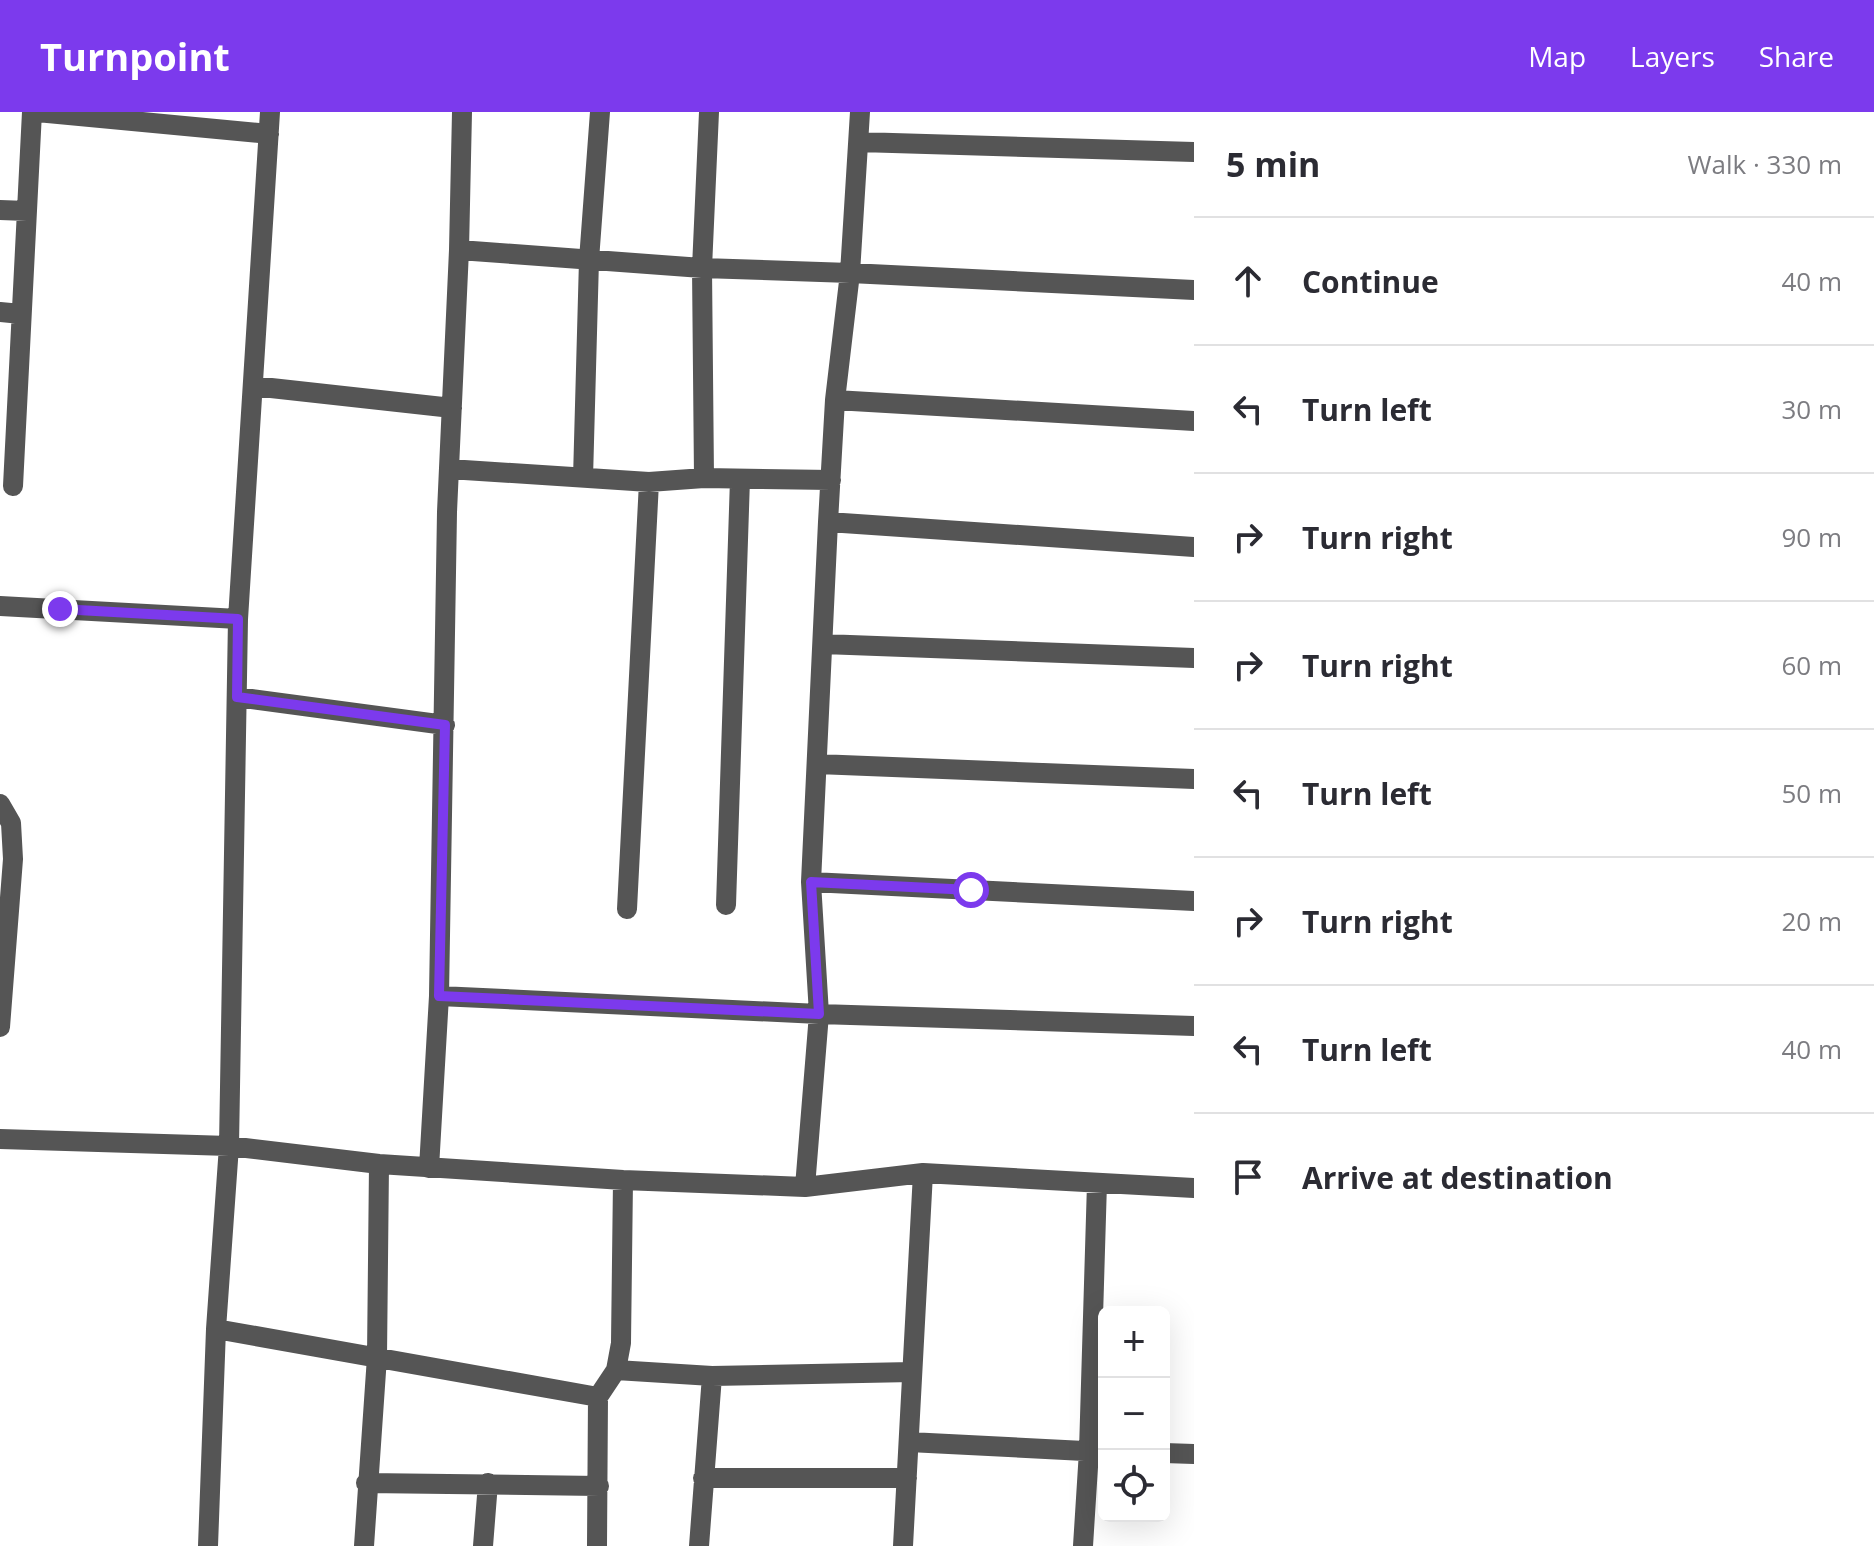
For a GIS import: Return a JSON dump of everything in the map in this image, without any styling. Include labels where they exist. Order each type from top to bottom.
[{"type":"street","points":[[13,486],[8,413],[21,314],[34,112],[269,134]]},
{"type":"street","points":[[208,1546],[216,1329],[229,1146],[238,619],[270,112]]},
{"type":"street","points":[[429,1168],[439,996],[449,469],[462,112]]},
{"type":"street","points":[[583,478],[589,260],[600,112]]},
{"type":"street","points":[[704,478],[702,268],[709,112]]},
{"type":"street","points":[[805,1187],[819,1014],[811,882],[828,522],[835,400],[850,273],[860,112]]},
{"type":"street","points":[[859,142],[1194,152]]},
{"type":"street","points":[[0,210],[27,211]]},
{"type":"street","points":[[459,250],[702,268],[1194,290]]},
{"type":"street","points":[[0,312],[21,314]]},
{"type":"street","points":[[253,386],[452,408]]},
{"type":"street","points":[[835,400],[1194,421]]},
{"type":"street","points":[[449,469],[649,482],[704,478],[831,480]]},
{"type":"street","points":[[726,905],[740,479]]},
{"type":"street","points":[[627,909],[649,482]]},
{"type":"street","points":[[828,522],[1194,547]]},
{"type":"street","points":[[0,606],[238,619]]},
{"type":"street","points":[[823,644],[1194,658]]},
{"type":"street","points":[[237,697],[445,725]]},
{"type":"street","points":[[817,764],[1194,779]]},
{"type":"street","points":[[0,804],[11,823],[13,859],[0,1027]]},
{"type":"street","points":[[811,882],[1194,901]]},
{"type":"street","points":[[439,996],[819,1014],[1194,1026]]},
{"type":"street","points":[[0,1139],[229,1146],[379,1164],[623,1180],[805,1187],[923,1173],[1194,1188]]},
{"type":"street","points":[[364,1546],[377,1357],[379,1164]]},
{"type":"street","points":[[903,1546],[923,1173]]},
{"type":"street","points":[[597,1546],[598,1397],[616,1370],[621,1343],[623,1180]]},
{"type":"street","points":[[1083,1546],[1096,1451],[1097,1183]]},
{"type":"street","points":[[216,1329],[598,1397]]},
{"type":"street","points":[[616,1370],[712,1376],[912,1372]]},
{"type":"street","points":[[699,1546],[712,1376]]},
{"type":"street","points":[[909,1442],[1096,1451]]},
{"type":"street","points":[[1170,1453],[1194,1454]]},
{"type":"street","points":[[703,1478],[907,1478]]},
{"type":"street","points":[[366,1483],[599,1486]]},
{"type":"street","points":[[483,1546],[488,1483]]},
{"type":"route","points":[[60,609],[238,619],[237,697],[445,725],[439,996],[819,1014],[811,882],[971,890]]}]
